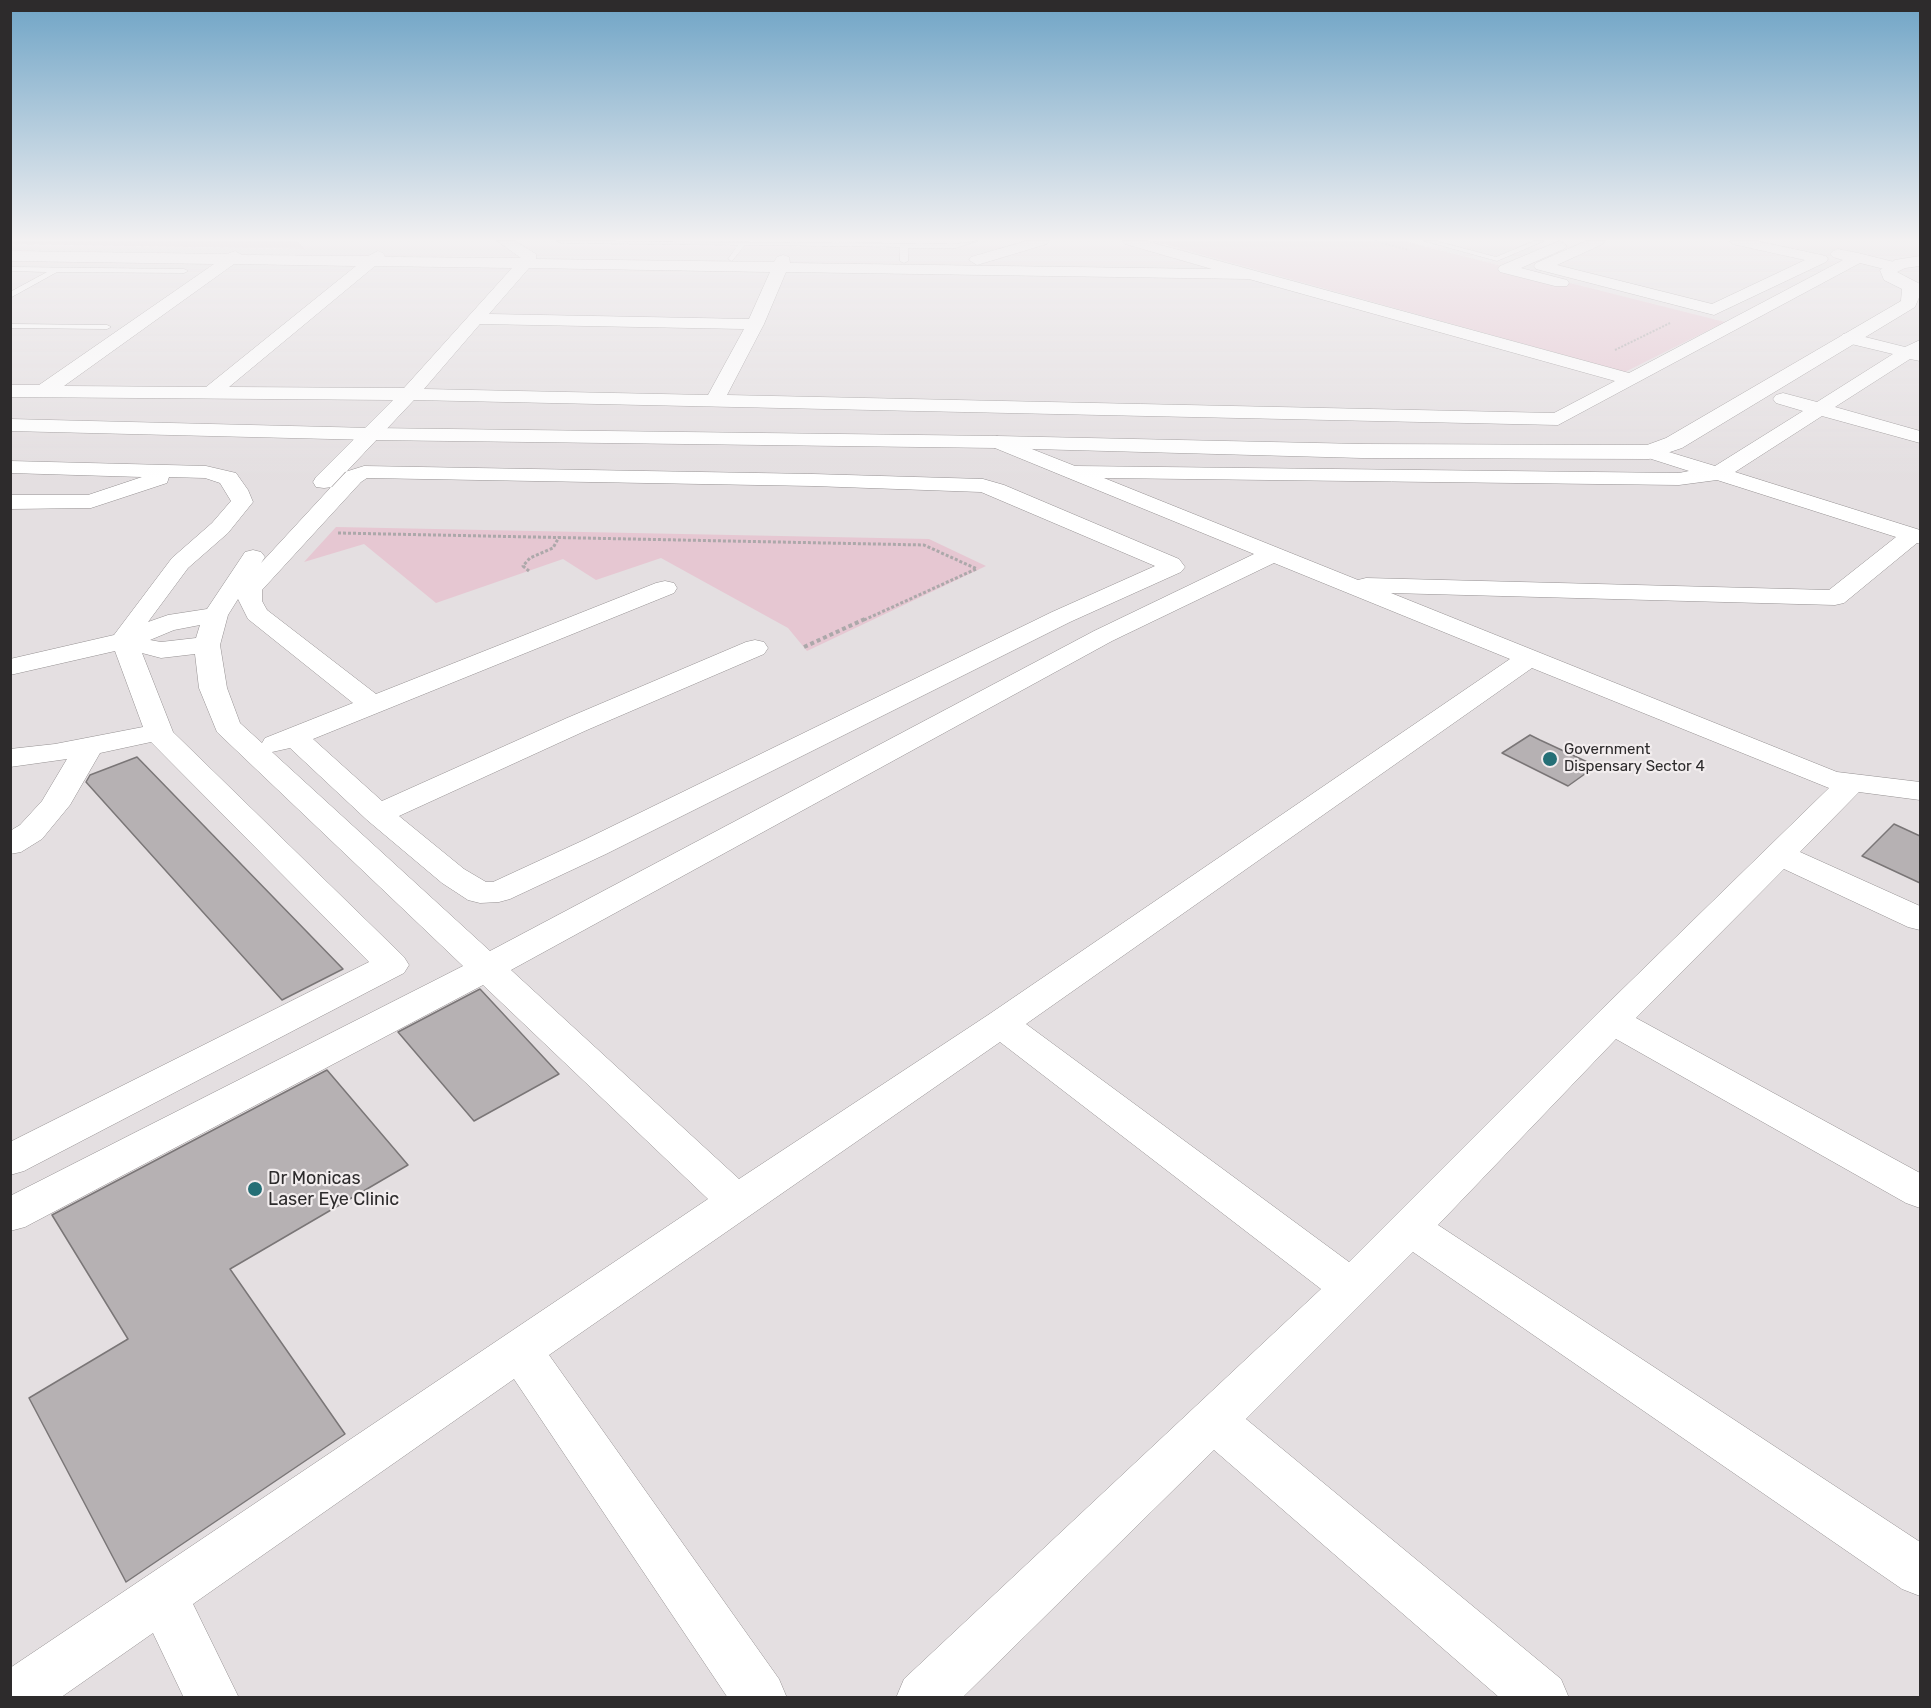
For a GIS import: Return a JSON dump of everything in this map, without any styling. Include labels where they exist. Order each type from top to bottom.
[{"type":"street","points":[[44,391],[143,321]]},
{"type":"street","points":[[210,393],[298,321]]},
{"type":"street","points":[[474,321],[409,394],[256,552],[215,615],[207,645],[213,688],[227,726],[485,969],[737,1201]]},
{"type":"street","points":[[602,321],[755,324]]},
{"type":"street","points":[[714,401],[756,321]]},
{"type":"street","points":[[1418,321],[1629,379]]},
{"type":"street","points":[[1709,321],[1730,326]]},
{"type":"street","points":[[10,391],[409,394],[1558,419],[1740,321]]},
{"type":"street","points":[[1649,452],[1674,443],[1879,321]]},
{"type":"street","points":[[10,425],[367,438],[1033,457],[1647,465],[1676,461],[1700,451],[1909,321]]},
{"type":"street","points":[[1850,338],[1916,351]]},
{"type":"street","points":[[1066,470],[1679,479],[1717,474],[1916,351]]},
{"type":"street","points":[[1783,399],[1920,437]]},
{"type":"street","points":[[10,436],[997,442],[1362,451],[1649,452],[1917,536]]},
{"type":"street","points":[[997,442],[1271,555],[1831,780],[1920,790]]},
{"type":"street","points":[[10,467],[206,472],[228,478],[242,502],[220,528],[180,562],[132,626],[124,641],[159,732],[392,965],[10,1160]]},
{"type":"street","points":[[294,737],[378,814],[453,876],[480,893],[499,892],[605,842],[1061,616],[1173,567],[1171,564],[996,490],[968,486],[371,471],[353,477],[250,589],[250,601],[257,614],[373,705]]},
{"type":"street","points":[[10,502],[91,501],[177,472]]},
{"type":"street","points":[[1344,584],[1835,598],[1917,536]]},
{"type":"street","points":[[10,1215],[485,969],[1103,636],[1271,555]]},
{"type":"street","points":[[255,752],[665,588]]},
{"type":"street","points":[[10,667],[124,641],[168,623],[215,615]]},
{"type":"street","points":[[1061,616],[1103,636]]},
{"type":"street","points":[[124,641],[161,650],[207,645]]},
{"type":"street","points":[[378,814],[577,724],[755,648]]},
{"type":"street","points":[[13,1698],[737,1201],[1001,1023],[1528,658]]},
{"type":"street","points":[[10,758],[55,753],[159,732]]},
{"type":"street","points":[[10,845],[31,832],[55,805],[89,746]]},
{"type":"street","points":[[923,1698],[1351,1288],[1612,1021],[1852,783]]},
{"type":"street","points":[[1780,855],[1920,919]]},
{"type":"street","points":[[1612,1021],[1920,1191]]},
{"type":"street","points":[[1001,1023],[1351,1288]]},
{"type":"street","points":[[1410,1228],[1920,1571]]},
{"type":"street","points":[[520,1350],[760,1698]]},
{"type":"street","points":[[1213,1419],[1542,1698]]},
{"type":"street","points":[[162,1596],[212,1698]]},
{"type":"lane","points":[[10,326],[107,327]]},
{"type":"path","points":[[1611,352],[1676,321]]},
{"type":"path","points":[[303,532],[924,546],[977,569],[804,647]]},
{"type":"path","points":[[529,571],[523,567],[530,558],[554,548],[560,537]]},
{"type":"shaded area","points":[[1440,321],[1725,322],[1625,372]]},
{"type":"shaded area","points":[[336,527],[929,539],[986,566],[807,651],[788,628],[661,558],[596,580],[563,559],[436,603],[364,544],[304,562]]},
{"type":"building","points":[[1530,735],[1596,766],[1568,786],[1502,753]]},
{"type":"building","points":[[137,757],[343,969],[282,1000],[86,782],[90,775]]},
{"type":"building","points":[[1894,824],[1920,836],[1920,883],[1862,856]]},
{"type":"building","points":[[480,989],[559,1074],[474,1121],[398,1032]]},
{"type":"building","points":[[327,1070],[408,1165],[230,1269],[345,1434],[126,1582],[29,1398],[128,1339],[52,1215]]},
{"type":"place","name":"Government Dispensary Sector 4","points":[[1550,759]]},
{"type":"place","name":"Dr Monicas Laser Eye Clinic","points":[[255,1189]]}]
